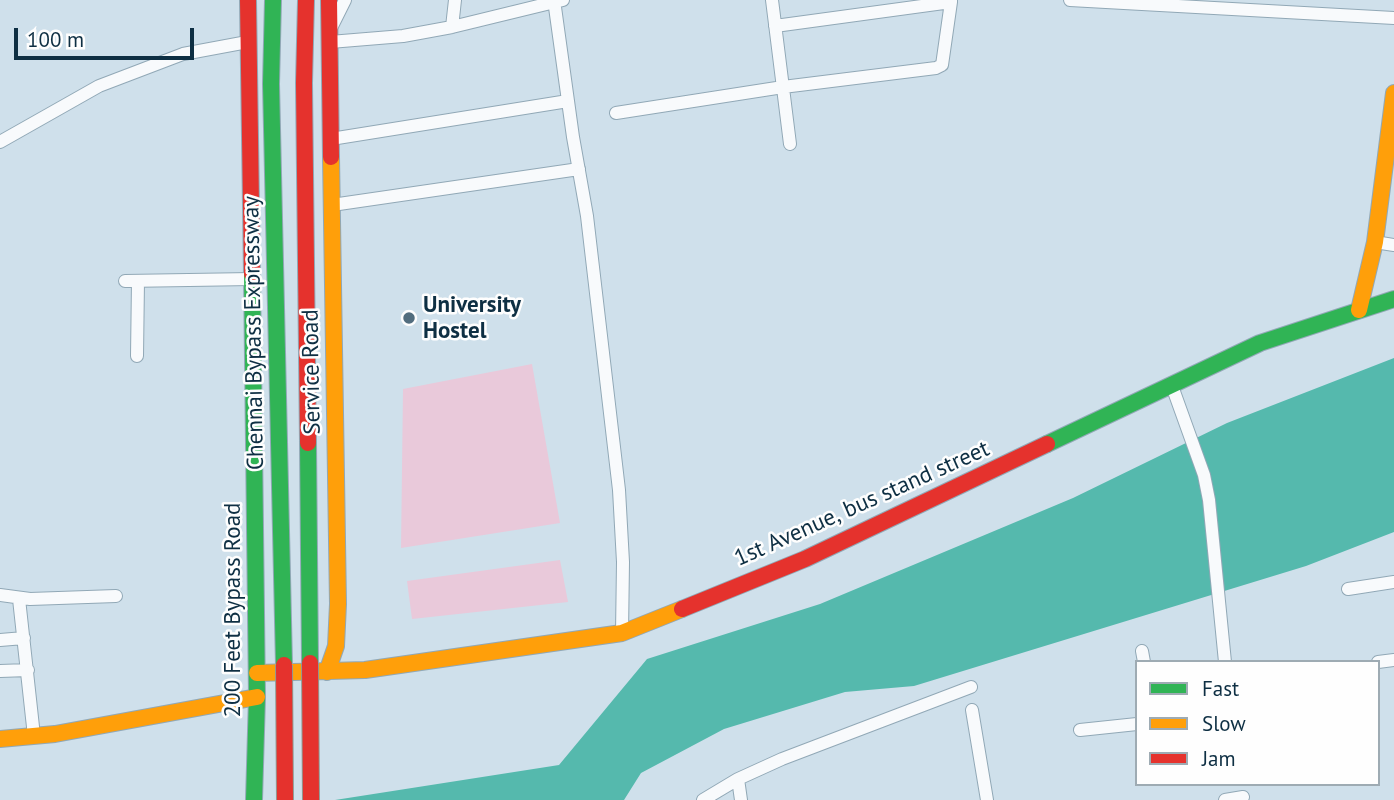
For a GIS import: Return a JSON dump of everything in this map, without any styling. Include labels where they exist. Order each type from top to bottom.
[{"type":"main road","name":"200 Feet Bypass Road","points":[[248,0],[257,673],[254,800]]},
{"type":"main road","name":"Chennai Bypass Expressway","points":[[273,0],[271,84],[285,800]]},
{"type":"main road","points":[[306,0],[304,83],[311,800]]},
{"type":"main road","name":"Service Road","points":[[327,673],[335,646],[338,604],[329,0]]},
{"type":"main road","points":[[1359,310],[1388,186],[1394,93]]},
{"type":"main road","name":"1st Avenue, bus stand street","points":[[327,673],[365,670],[622,633],[805,559],[1260,343],[1394,299]]},
{"type":"main road","points":[[257,673],[327,673]]},
{"type":"main road","points":[[0,739],[55,734],[257,697]]},
{"type":"street","points":[[345,0],[330,37],[403,36],[557,1],[568,101],[587,216],[619,490],[623,562],[622,633]]},
{"type":"street","points":[[452,27],[455,0]]},
{"type":"street","points":[[772,0],[790,144]]},
{"type":"street","points":[[1070,0],[1182,4],[1394,18]]},
{"type":"street","points":[[616,113],[783,87],[897,74],[942,65],[951,1],[775,26]]},
{"type":"street","points":[[0,142],[99,86],[183,54],[248,44]]},
{"type":"street","points":[[331,139],[568,101]]},
{"type":"street","points":[[332,205],[579,169]]},
{"type":"street","points":[[1375,242],[1394,245]]},
{"type":"street","points":[[137,356],[132,281],[252,279]]},
{"type":"street","points":[[1172,386],[1204,475],[1209,500],[1225,660]]},
{"type":"street","points":[[1348,589],[1394,582]]},
{"type":"street","points":[[0,595],[19,599],[116,596]]},
{"type":"street","points":[[19,599],[34,736]]},
{"type":"street","points":[[0,640],[24,638]]},
{"type":"street","points":[[0,671],[28,670]]},
{"type":"street","points":[[703,800],[738,779],[782,759],[971,687]]},
{"type":"street","points":[[972,710],[987,800]]},
{"type":"street","points":[[1080,730],[1135,724]]},
{"type":"street","points":[[738,779],[741,800]]},
{"type":"street","points":[[1225,800],[1243,794]]},
{"type":"shaded area","points":[[1394,358],[1394,532],[1306,566],[914,686],[845,692],[724,729],[641,773],[624,800],[335,800],[559,765],[647,659],[820,604],[1073,498],[1227,423]]},
{"type":"shaded area","points":[[532,364],[560,523],[401,548],[403,389]]},
{"type":"shaded area","points":[[560,560],[568,602],[412,619],[407,581]]},
{"type":"traffic: fast","points":[[273,0],[271,84],[284,665]]},
{"type":"traffic: fast","points":[[252,274],[257,697],[254,800]]},
{"type":"traffic: fast","points":[[1047,444],[1260,343],[1394,299]]},
{"type":"traffic: fast","points":[[308,443],[310,663]]},
{"type":"traffic: slow","points":[[1359,310],[1375,242],[1394,93]]},
{"type":"traffic: slow","points":[[327,672],[336,646],[338,604],[331,157]]},
{"type":"traffic: slow","points":[[257,673],[365,670],[622,633],[682,609]]},
{"type":"traffic: slow","points":[[0,739],[55,734],[257,697]]},
{"type":"traffic: jam","points":[[248,0],[252,274]]},
{"type":"traffic: jam","points":[[306,0],[304,83],[308,443]]},
{"type":"traffic: jam","points":[[329,0],[331,157]]},
{"type":"traffic: jam","points":[[682,609],[805,559],[1047,444]]},
{"type":"traffic: jam","points":[[310,663],[311,800]]},
{"type":"traffic: jam","points":[[284,665],[285,800]]},
{"type":"place","name":"University Hostel","points":[[409,318]]}]
